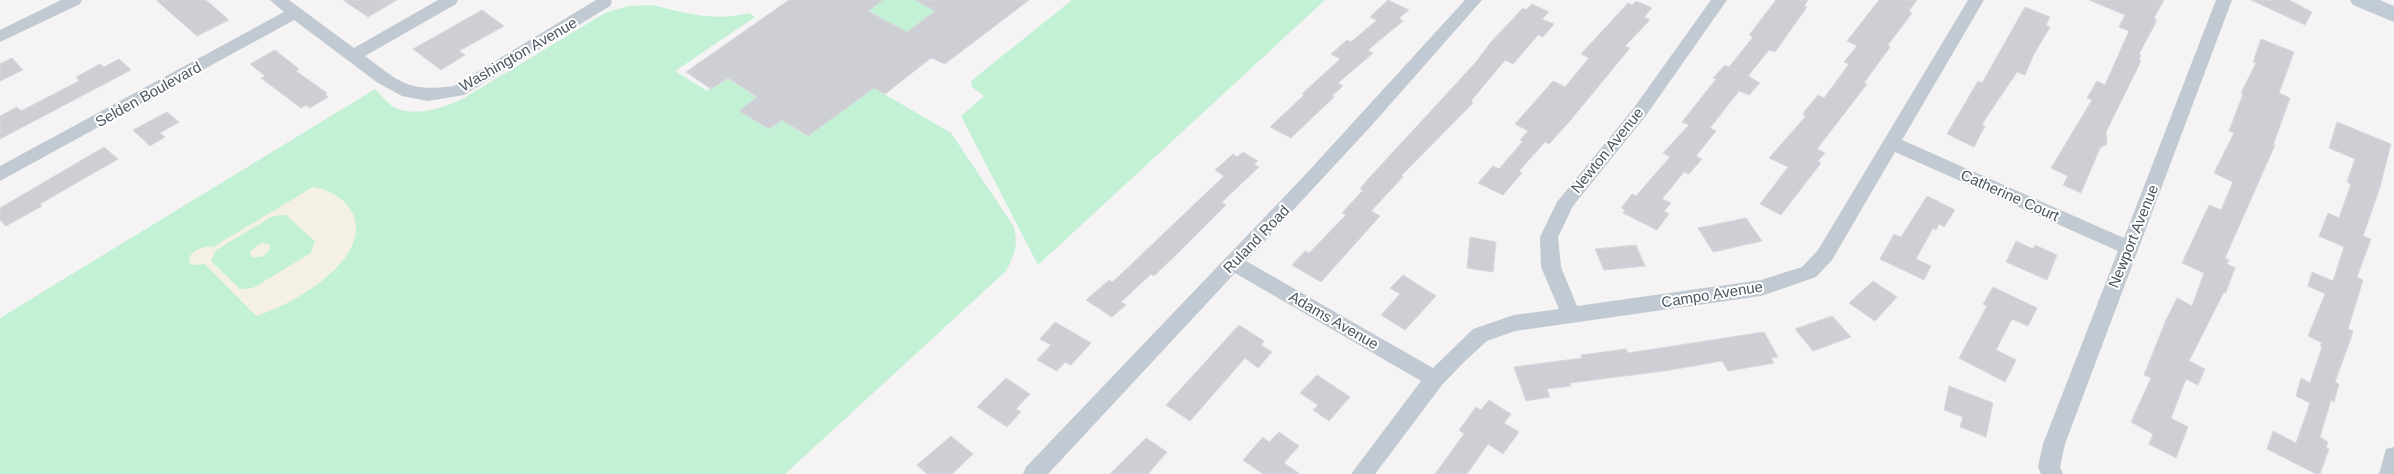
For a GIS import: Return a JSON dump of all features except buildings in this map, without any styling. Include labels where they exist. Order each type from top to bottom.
[{"type":"street","points":[[0,37],[74,0]]},
{"type":"street","name":"Washington Avenue","points":[[278,0],[402,91],[428,95],[458,91],[604,2]]},
{"type":"street","points":[[353,56],[450,0]]},
{"type":"street","name":"Ruland Road","points":[[1034,474],[1232,262],[1322,171],[1474,0]]},
{"type":"street","name":"Newton Avenue","points":[[1571,315],[1552,267],[1549,237],[1566,202],[1638,113],[1719,0]]},
{"type":"street","name":"Campo Avenue","points":[[1362,474],[1435,379],[1480,335],[1514,323],[1761,288],[1809,272],[1825,255],[1976,0]]},
{"type":"street","name":"Newport Avenue","points":[[2052,474],[2049,467],[2054,444],[2224,0]]},
{"type":"street","points":[[2361,0],[2394,15]]},
{"type":"street","name":"Selden Boulevard","points":[[0,174],[295,14]]},
{"type":"street","name":"Catherine Court","points":[[1891,143],[2129,248]]},
{"type":"street","name":"Adams Avenue","points":[[1232,262],[1435,379]]},
{"type":"street","points":[[2390,474],[2394,456]]},
{"type":"green space","points":[[883,0],[915,0],[935,11],[907,32],[868,11]]},
{"type":"green space","points":[[1072,0],[1325,0],[1038,265],[961,116],[984,96],[972,87],[971,81]]},
{"type":"green space","points":[[652,5],[712,17],[736,16],[749,13],[755,17],[675,71],[707,91],[728,78],[757,97],[739,111],[769,129],[782,120],[808,136],[874,88],[951,133],[1013,225],[1016,243],[1012,259],[1006,271],[785,474],[0,474],[0,318],[375,89],[392,106],[403,111],[412,112],[439,108],[464,98],[605,13],[628,6]]},
{"type":"sand","points":[[313,187],[325,190],[346,203],[353,214],[356,231],[351,248],[340,263],[325,278],[289,302],[256,316],[205,264],[193,265],[190,263],[189,257],[194,252],[203,248],[213,247]],"holes":[[[286,215],[315,241],[311,253],[253,288],[240,289],[211,261],[216,250],[273,216]]]},
{"type":"sand","points":[[262,243],[270,245],[269,251],[261,257],[252,257],[250,251]]}]
